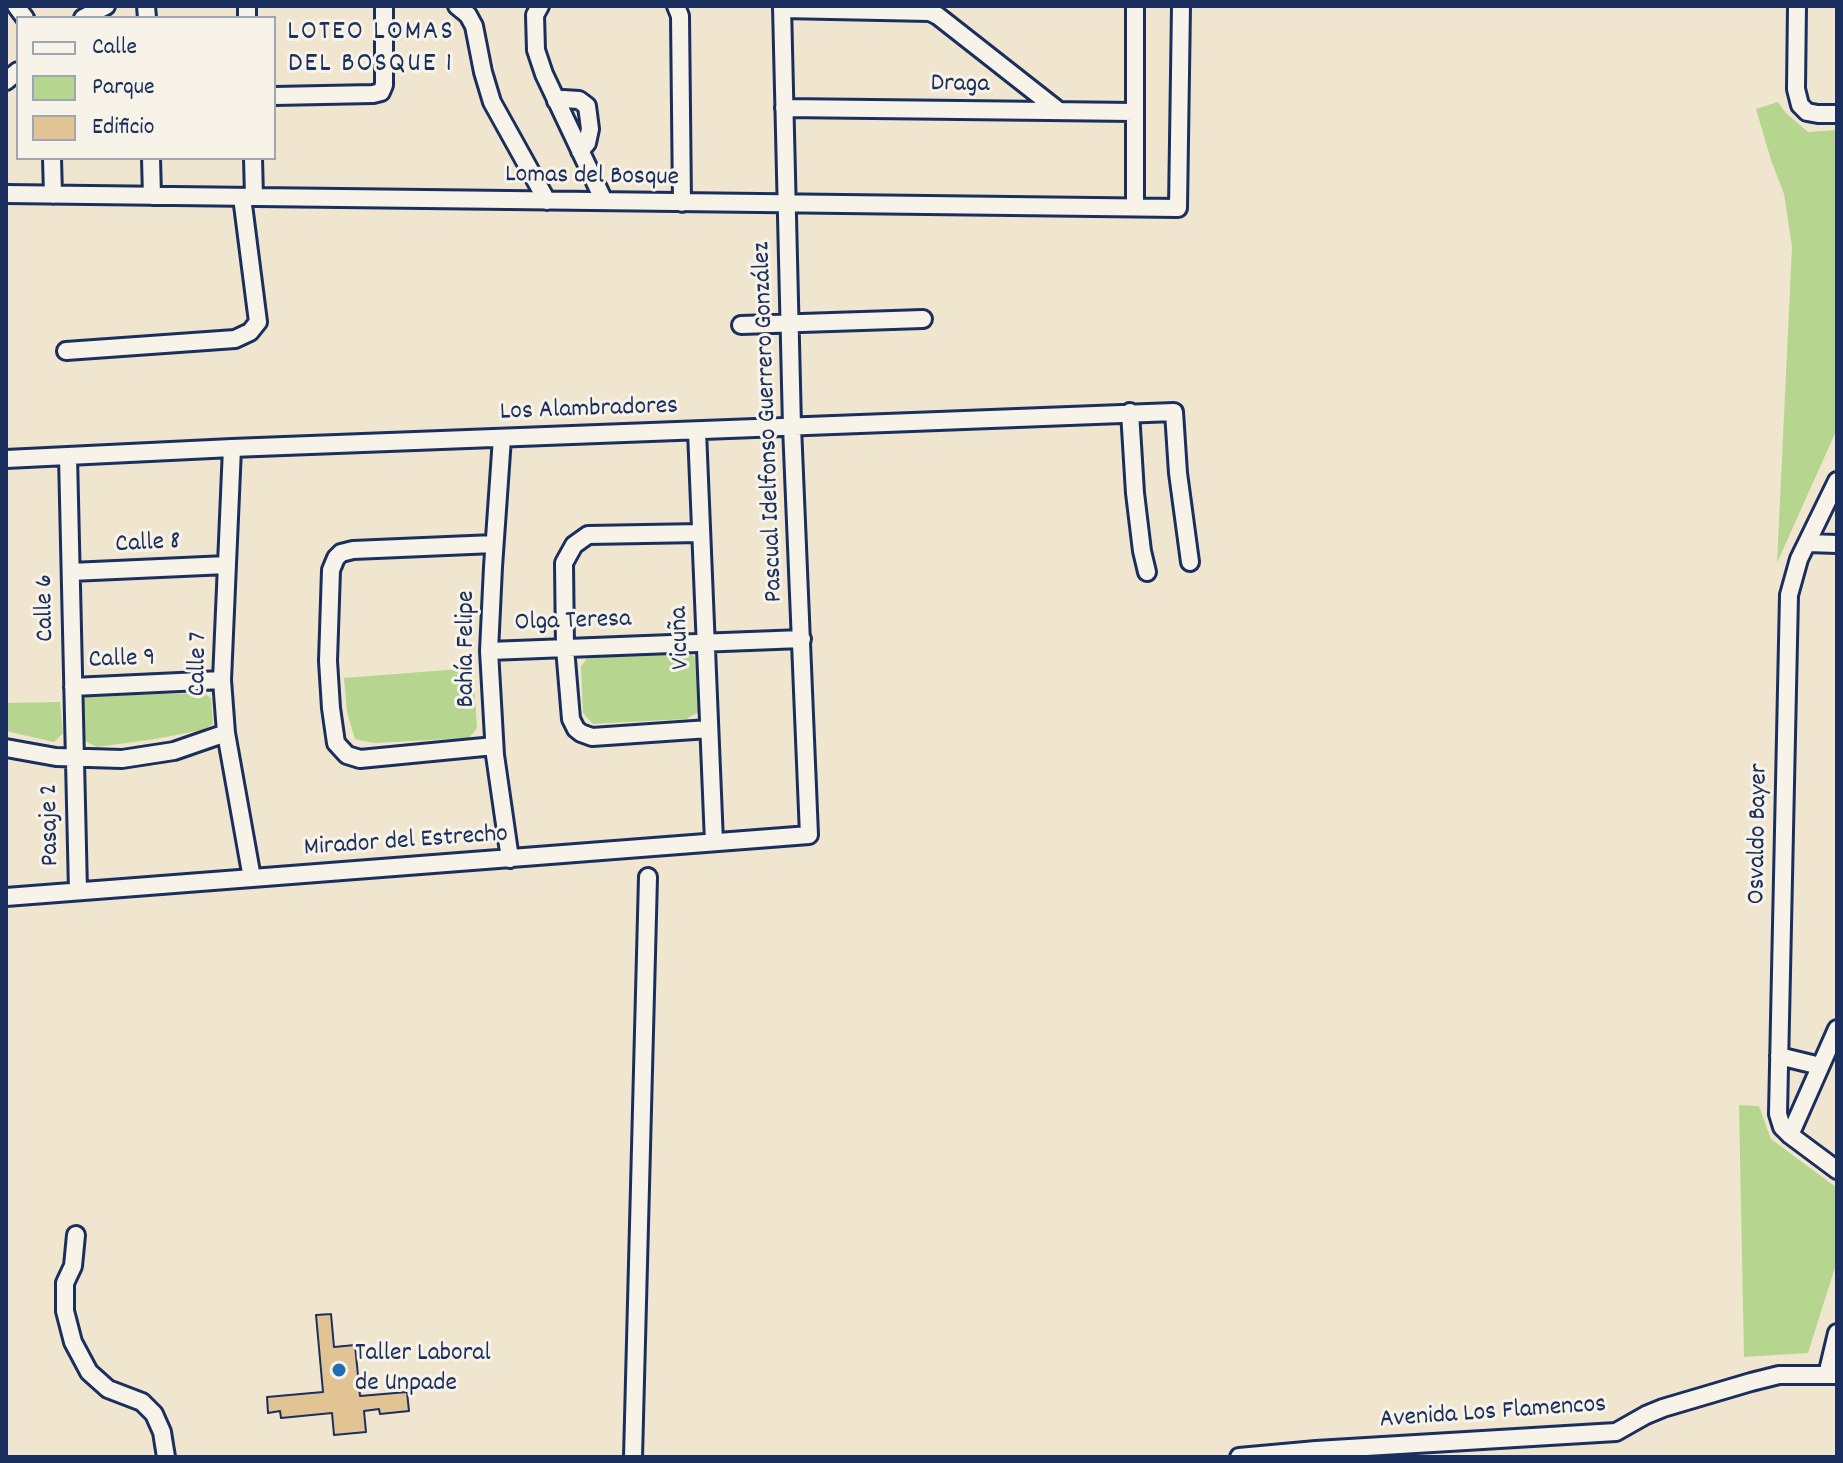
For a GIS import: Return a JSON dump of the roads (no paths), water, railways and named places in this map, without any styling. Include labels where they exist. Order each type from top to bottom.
[{"type":"street","points":[[87,16],[106,6]]},
{"type":"street","points":[[276,96],[381,92],[384,85],[384,6]]},
{"type":"street","points":[[457,6],[472,20],[492,102],[547,201]]},
{"type":"street","points":[[1135,6],[1135,207]]},
{"type":"street","name":"Lomas del Bosque","points":[[6,194],[1178,208],[1181,6]]},
{"type":"street","points":[[1797,6],[1796,89],[1800,105],[1807,112],[1837,114]]},
{"type":"street","points":[[782,8],[934,13],[1059,111]]},
{"type":"street","name":"Pascual Idelfonso Guerrero González","points":[[782,8],[792,426],[809,835]]},
{"type":"street","points":[[537,10],[536,50],[544,74],[604,201]]},
{"type":"street","points":[[678,11],[682,203]]},
{"type":"street","points":[[556,101],[579,100],[587,106],[590,129],[587,143],[580,151]]},
{"type":"street","name":"Draga","points":[[784,108],[1135,112]]},
{"type":"street","points":[[52,160],[53,195]]},
{"type":"street","points":[[151,160],[152,196]]},
{"type":"street","points":[[66,351],[235,339],[250,332],[258,322],[248,197],[253,160]]},
{"type":"street","points":[[741,325],[923,319]]},
{"type":"street","points":[[1130,412],[1135,493],[1147,572]]},
{"type":"street","name":"Los Alambradores","points":[[6,459],[1174,412],[1182,512],[1190,562]]},
{"type":"street","name":"Vicuña","points":[[697,431],[714,842]]},
{"type":"street","name":"Bahía Felipe","points":[[502,438],[489,651],[494,746],[510,859]]},
{"type":"street","name":"Calle 7","points":[[232,448],[222,680],[226,733],[252,878]]},
{"type":"street","name":"Calle 6","points":[[68,456],[74,758]]},
{"type":"street","name":"Osvaldo Bayer","points":[[1790,1135],[1782,1127],[1778,1114],[1789,595],[1793,576],[1837,481]]},
{"type":"street","points":[[701,533],[588,535],[574,545],[564,563],[565,648],[571,719],[581,733],[592,737],[709,729]]},
{"type":"street","points":[[1808,543],[1837,544]]},
{"type":"street","points":[[494,544],[347,551],[336,558],[331,570],[328,661],[336,743],[347,755],[360,759],[494,746]]},
{"type":"street","name":"Calle 8","points":[[71,572],[227,565]]},
{"type":"street","name":"Olga Teresa","points":[[489,651],[802,639]]},
{"type":"street","name":"Calle 9","points":[[73,687],[222,680]]},
{"type":"street","points":[[6,748],[74,758],[122,759],[188,747],[226,733]]},
{"type":"street","name":"Pasaje 2","points":[[74,758],[78,891]]},
{"type":"street","name":"Mirador del Estrecho","points":[[6,897],[809,835]]},
{"type":"street","points":[[633,1457],[648,877]]},
{"type":"street","points":[[1837,1029],[1790,1135],[1837,1170]]},
{"type":"street","points":[[1779,1056],[1820,1066]]},
{"type":"street","points":[[76,1235],[73,1266],[65,1283],[65,1311],[73,1342],[89,1372],[108,1389],[142,1402],[154,1414],[162,1432],[166,1457]]},
{"type":"street","points":[[1832,1375],[1837,1333]]},
{"type":"street","name":"Avenida Los Flamencos","points":[[1239,1457],[1353,1452],[1616,1432],[1663,1408],[1751,1382],[1779,1375],[1832,1375]]},
{"type":"place","name":"Taller Laboral de Unpade","points":[[339,1370]]},
{"type":"district","name":"LOTEO LOMAS DEL BOSQUE 1","points":[[371,50]]}]
